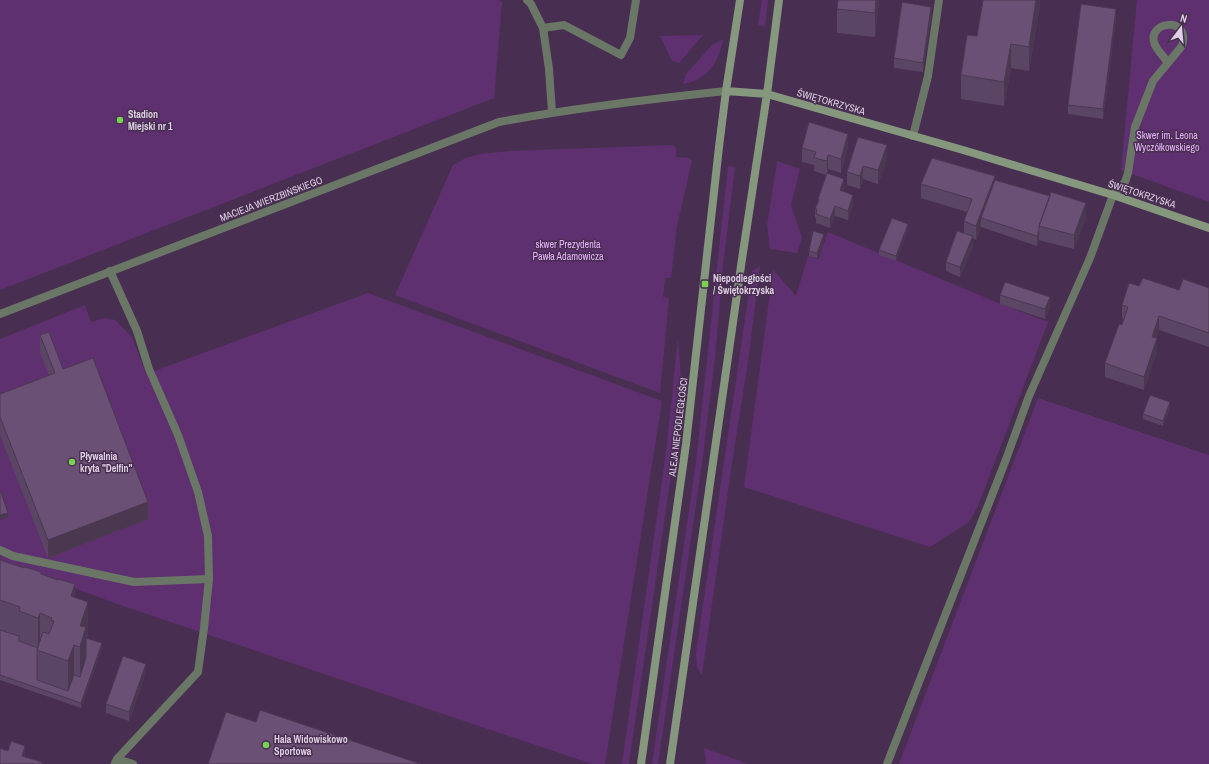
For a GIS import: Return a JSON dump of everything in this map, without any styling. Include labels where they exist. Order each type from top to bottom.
[{"type":"street","points":[[527,0],[531,4],[543,28],[549,69],[552,112]]},
{"type":"street","points":[[543,28],[564,25],[621,55],[630,38],[636,0]]},
{"type":"street","name":"ALEJA NIEPODLEGŁOŚCI","points":[[641,764],[686,444],[726,91],[740,0]]},
{"type":"street","points":[[670,764],[767,94],[779,0]]},
{"type":"street","points":[[913,136],[928,76],[939,0]]},
{"type":"street","points":[[887,764],[1005,462],[1029,396],[1090,258],[1114,195],[1125,182],[1128,173],[1135,127],[1153,81],[1168,63],[1182,46],[1184,41],[1182,31],[1178,27],[1169,24],[1159,28],[1154,36],[1158,49],[1168,63]]},
{"type":"street","name":"ŚWIĘTOKRZYSKA","points":[[552,112],[671,96],[726,91],[767,94],[1114,195],[1209,228]]},
{"type":"street","name":"MACIEJA WIERZBIŃSKIEGO","points":[[0,314],[499,122],[552,112]]},
{"type":"street","points":[[110,271],[137,331],[149,369],[178,435],[198,492],[208,536],[209,579],[198,672],[116,762]]},
{"type":"street","points":[[0,550],[14,556],[134,582],[209,579]]},
{"type":"street","points":[[116,762],[133,764]]},
{"type":"green space","points":[[0,0],[499,0],[502,2],[494,98],[0,290]]},
{"type":"green space","points":[[762,0],[768,0],[765,27],[758,25]]},
{"type":"green space","name":"Skwer im. Leona Wyczółkowskiego","points":[[1137,0],[1209,0],[1209,202],[1121,170]]},
{"type":"green space","points":[[703,35],[679,63],[672,61],[660,36]]},
{"type":"green space","points":[[723,40],[715,63],[710,69],[692,82],[683,84],[686,74],[712,45]]},
{"type":"green space","name":"skwer Prezydenta Pawła Adamowicza","points":[[673,145],[676,148],[676,157],[689,158],[692,161],[677,226],[671,278],[665,278],[663,297],[669,298],[660,393],[395,295],[453,165],[466,158],[481,154],[509,151]]},
{"type":"green space","points":[[777,161],[800,169],[791,205],[802,238],[797,253],[770,249],[767,226]]},
{"type":"green space","points":[[728,166],[735,167],[723,265],[715,358],[702,463],[658,764],[652,764],[696,462]]},
{"type":"green space","points":[[828,232],[1048,322],[978,506],[969,522],[930,547],[744,487],[773,270],[796,296],[808,256],[818,259]]},
{"type":"green space","points":[[760,266],[748,362],[702,675],[697,668],[696,653],[752,271]]},
{"type":"green space","points":[[368,293],[662,401],[605,764],[592,764],[123,606],[0,561],[0,339],[85,305],[91,322],[105,318],[115,320],[132,337],[146,374]]},
{"type":"green space","points":[[678,338],[681,381],[674,454],[629,764],[622,764],[666,452]]},
{"type":"green space","points":[[1038,398],[1209,455],[1209,764],[899,764]]},
{"type":"green space","points":[[704,748],[748,764],[706,764]]},
{"type":"building","points":[[838,0],[876,0],[875,13],[837,9]]},
{"type":"building","points":[[983,0],[1036,0],[1029,47],[1011,44],[1004,82],[961,75],[967,35],[977,36]]},
{"type":"building","points":[[902,2],[931,7],[923,63],[894,58]]},
{"type":"building","points":[[1081,4],[1116,9],[1103,109],[1068,105]]},
{"type":"building","points":[[809,122],[848,134],[841,159],[828,155],[827,161],[814,158],[816,152],[802,148]]},
{"type":"building","points":[[858,137],[887,145],[878,170],[863,166],[860,176],[847,172]]},
{"type":"building","points":[[932,158],[995,176],[976,226],[964,221],[972,199],[921,184]]},
{"type":"building","points":[[827,173],[844,179],[840,190],[853,195],[848,211],[835,206],[830,219],[816,214],[817,209],[815,209]]},
{"type":"building","points":[[995,180],[1050,196],[1037,236],[981,218]]},
{"type":"building","points":[[1051,192],[1086,203],[1074,235],[1039,226]]},
{"type":"building","points":[[892,218],[908,224],[896,256],[879,250]]},
{"type":"building","points":[[813,231],[824,234],[817,253],[809,251]]},
{"type":"building","points":[[957,231],[973,236],[960,267],[946,262]]},
{"type":"building","points":[[1143,278],[1179,290],[1183,279],[1209,288],[1209,333],[1159,316],[1152,337],[1157,338],[1144,377],[1105,363],[1119,324],[1122,325],[1128,307],[1122,305],[1129,283],[1139,286]]},
{"type":"building","points":[[1005,282],[1050,297],[1045,309],[1000,295]]},
{"type":"building","points":[[49,332],[63,369],[93,358],[148,502],[48,540],[0,417],[0,394],[55,373],[40,335]]},
{"type":"building","points":[[1150,395],[1170,402],[1163,421],[1143,414]]},
{"type":"building","points":[[0,492],[8,513],[0,515]]},
{"type":"building","points":[[0,560],[41,572],[41,574],[58,580],[75,584],[71,596],[88,602],[80,626],[86,627],[80,647],[74,645],[68,661],[37,650],[43,632],[49,634],[54,621],[51,620],[52,618],[40,613],[38,618],[19,611],[20,607],[0,600]]},
{"type":"building","points":[[0,630],[19,636],[19,641],[38,648],[37,680],[68,691],[74,675],[80,677],[86,657],[86,638],[102,643],[81,703],[0,675]]},
{"type":"building","points":[[123,656],[146,664],[129,712],[106,704]]},
{"type":"building","points":[[260,710],[421,764],[208,764],[226,712],[256,722]]},
{"type":"building","points":[[11,741],[25,746],[22,756],[42,762],[42,764],[0,764],[0,748],[8,751]]},
{"type":"place","name":"Stadion Miejski nr 1","points":[[120,120]]},
{"type":"place","name":"Niepodległości / Świętokrzyska","points":[[705,284]]},
{"type":"place","name":"Pływalnia kryta \"Delfin\"","points":[[72,462]]},
{"type":"place","name":"Hala Widowiskowo Sportowa","points":[[266,745]]}]
